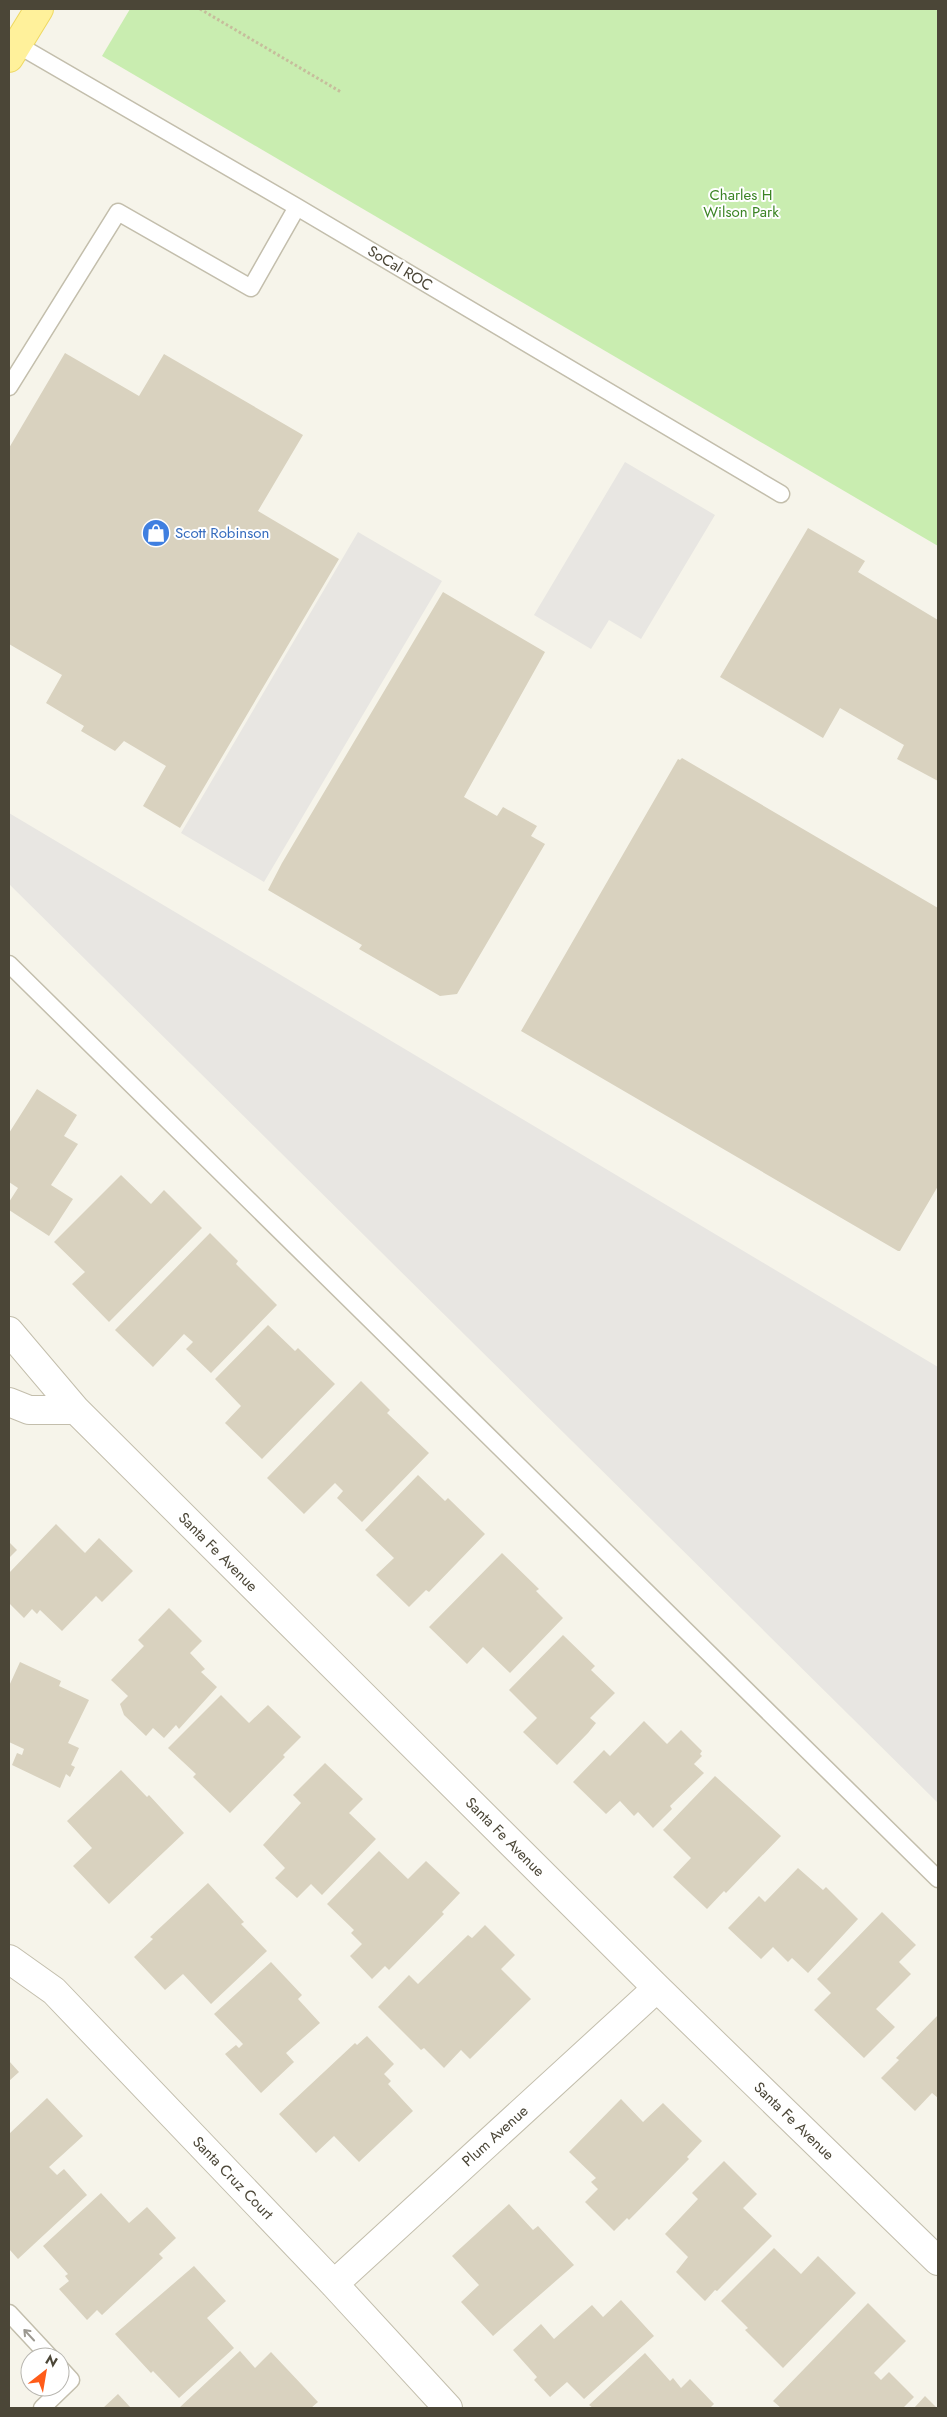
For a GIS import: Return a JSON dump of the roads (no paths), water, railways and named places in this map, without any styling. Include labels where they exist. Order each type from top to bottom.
[{"type":"main road","points":[[11,44],[39,9]]},
{"type":"street","name":"Santa Fe Avenue","points":[[9,1331],[76,1410],[657,1988],[938,2261]]},
{"type":"street","points":[[9,1402],[29,1410],[76,1410]]},
{"type":"street","name":"Santa Cruz Court","points":[[9,1959],[54,1990],[334,2284],[448,2408]]},
{"type":"street","name":"Plum Avenue","points":[[334,2284],[657,1988]]},
{"type":"lane","name":"SoCal ROC","points":[[11,44],[298,207],[781,494]]},
{"type":"lane","points":[[9,386],[118,212],[251,288],[298,207]]},
{"type":"lane","points":[[9,964],[938,1879]]},
{"type":"lane","points":[[9,2312],[41,2347]]},
{"type":"lane","points":[[42,2408],[50,2397]]},
{"type":"place","name":"Scott Robinson","points":[[156,533]]},
{"type":"park label","name":"Charles H Wilson Park","points":[[741,204]]}]
